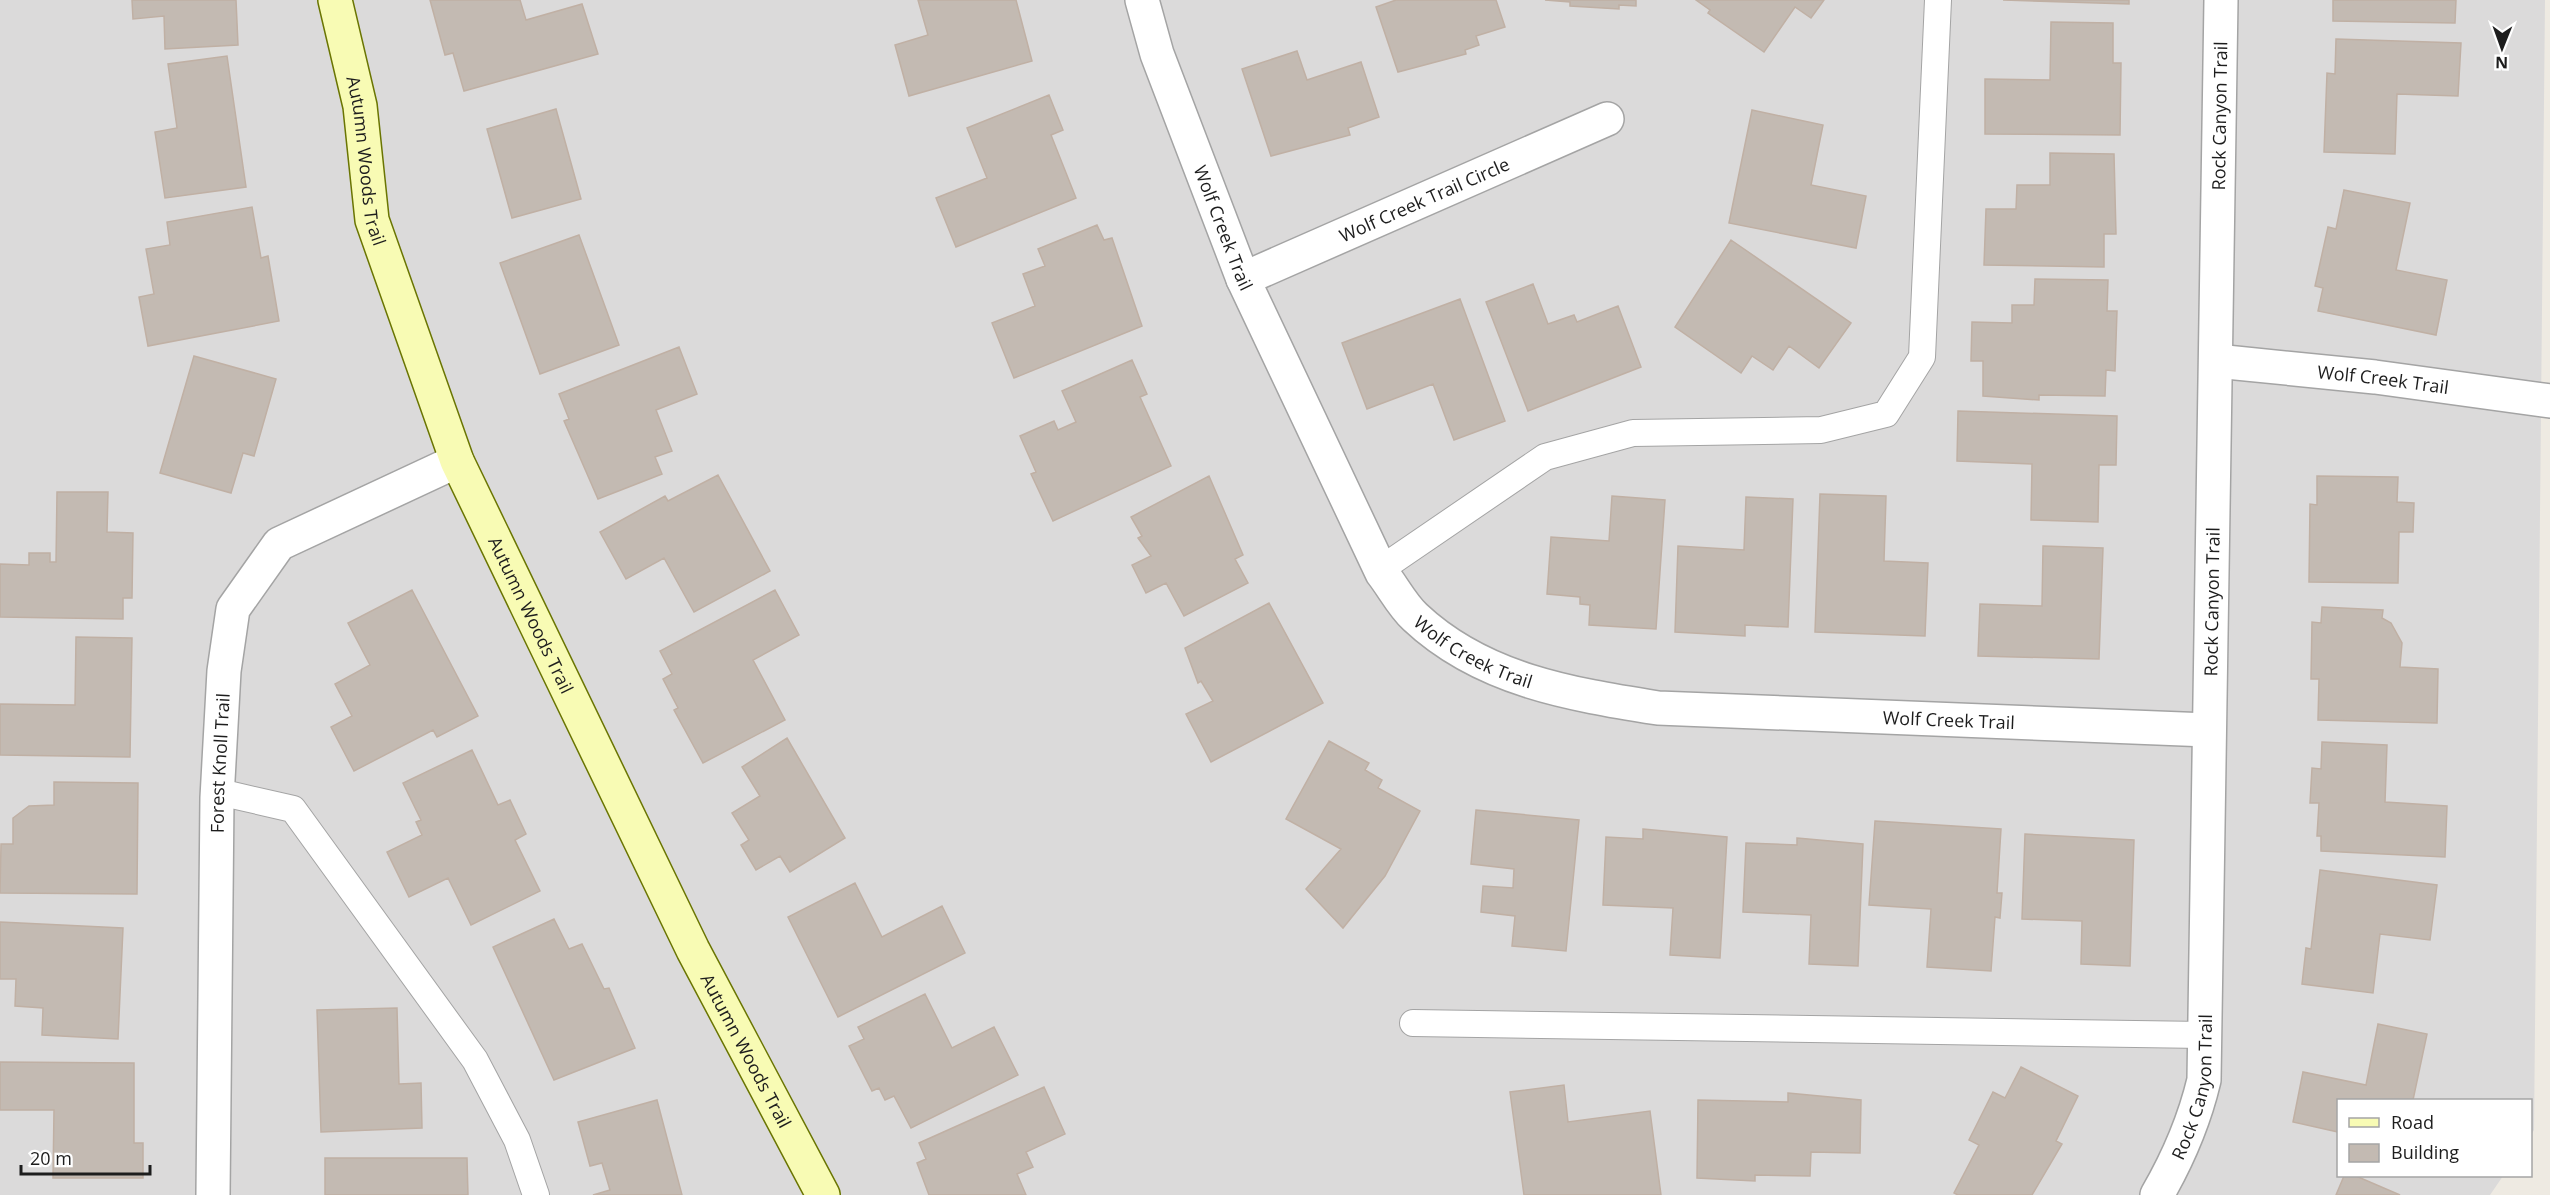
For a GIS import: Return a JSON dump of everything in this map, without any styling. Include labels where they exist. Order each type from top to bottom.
[{"type":"street","name":"Autumn Woods Trail","points":[[335,0],[360,106],[372,220],[457,461],[693,951],[823,1195]]},
{"type":"street","name":"Wolf Creek Trail","points":[[1142,0],[1157,54],[1243,279],[1381,569],[1413,616],[1455,650],[1501,673],[1570,694],[1658,708],[2208,730]]},
{"type":"street","name":"Rock Canyon Trail","points":[[2157,1195],[2178,1158],[2195,1117],[2204,1080],[2221,0]]},
{"type":"street","name":"Wolf Creek Trail Circle","points":[[1243,279],[1607,119]]},
{"type":"street","name":"Wolf Creek Trail","points":[[2216,361],[2374,377],[2550,400]]},
{"type":"street","name":"Forest Knoll Trail","points":[[213,1195],[219,792],[224,671],[233,609],[279,544],[457,461]]},
{"type":"lane","points":[[1381,569],[1545,457],[1633,433],[1821,430],[1887,414],[1922,357],[1938,0]]},
{"type":"lane","points":[[219,792],[293,809],[475,1060],[517,1140],[536,1195]]},
{"type":"lane","points":[[1413,1023],[2204,1035]]},
{"type":"shaded area","points":[[0,0],[2545,0],[2534,1130],[2532,1133],[2532,1099],[2337,1099],[2337,1177],[2502,1177],[2490,1195],[0,1195]]},
{"type":"building","points":[[132,0],[236,0],[238,45],[165,49],[164,16],[133,19]]},
{"type":"building","points":[[430,0],[520,0],[526,20],[582,4],[598,54],[464,91],[453,53],[445,55]]},
{"type":"building","points":[[918,0],[1016,0],[1032,61],[909,96],[895,45],[928,35]]},
{"type":"building","points":[[1396,0],[1496,0],[1505,27],[1476,36],[1479,45],[1465,50],[1466,54],[1398,72],[1376,7]]},
{"type":"building","points":[[1545,0],[1636,0],[1636,6],[1619,5],[1619,9],[1570,6],[1570,2]]},
{"type":"building","points":[[1696,0],[1824,0],[1811,18],[1795,7],[1764,52],[1708,13],[1710,10]]},
{"type":"building","points":[[2003,0],[2129,0],[2129,4]]},
{"type":"building","points":[[2333,0],[2456,0],[2455,23],[2333,21]]},
{"type":"building","points":[[2051,22],[2113,23],[2113,63],[2121,63],[2120,135],[1985,134],[1985,79],[2050,80]]},
{"type":"building","points":[[2336,39],[2461,43],[2458,96],[2397,94],[2395,154],[2324,152],[2327,73],[2335,74]]},
{"type":"building","points":[[1297,51],[1307,80],[1361,62],[1379,117],[1348,128],[1350,135],[1271,156],[1242,69]]},
{"type":"building","points":[[227,56],[246,187],[165,198],[155,132],[177,128],[168,64]]},
{"type":"building","points":[[1049,95],[1063,130],[1051,135],[1076,198],[956,247],[936,198],[987,178],[967,128]]},
{"type":"building","points":[[556,109],[581,199],[512,218],[487,129]]},
{"type":"building","points":[[1752,110],[1823,125],[1811,185],[1866,196],[1856,248],[1729,223]]},
{"type":"building","points":[[2050,153],[2114,154],[2116,234],[2104,234],[2104,267],[1984,265],[1986,209],[2016,209],[2017,185],[2050,185]]},
{"type":"building","points":[[2344,190],[2410,203],[2396,270],[2447,280],[2436,335],[2318,311],[2323,288],[2315,286],[2328,227],[2336,229]]},
{"type":"building","points":[[252,207],[261,258],[268,256],[279,321],[148,346],[139,297],[154,294],[146,249],[170,245],[167,222]]},
{"type":"building","points":[[1097,225],[1104,240],[1112,238],[1142,326],[1014,378],[992,323],[1035,306],[1023,274],[1045,266],[1038,249]]},
{"type":"building","points":[[579,235],[619,345],[540,374],[500,263]]},
{"type":"building","points":[[1731,240],[1851,323],[1819,368],[1789,346],[1773,370],[1752,356],[1741,373],[1675,327]]},
{"type":"building","points":[[2035,279],[2108,280],[2107,311],[2117,311],[2115,371],[2106,370],[2105,396],[2039,395],[2039,400],[1983,396],[1983,361],[1971,361],[1972,322],[2012,323],[2012,305],[2034,305]]},
{"type":"building","points":[[1533,284],[1548,324],[1574,315],[1577,322],[1618,306],[1641,367],[1528,411],[1486,302]]},
{"type":"building","points":[[1460,299],[1505,421],[1454,440],[1433,384],[1367,409],[1342,343]]},
{"type":"building","points":[[679,347],[697,394],[656,410],[672,451],[655,457],[662,474],[598,499],[564,421],[569,419],[559,394]]},
{"type":"building","points":[[194,356],[276,379],[254,456],[243,453],[231,493],[160,473]]},
{"type":"building","points":[[1132,360],[1147,394],[1140,397],[1171,466],[1053,521],[1031,474],[1036,472],[1020,436],[1054,421],[1058,430],[1076,422],[1062,391]]},
{"type":"building","points":[[1958,411],[2117,416],[2116,465],[2099,465],[2098,522],[2031,520],[2032,464],[1957,461]]},
{"type":"building","points":[[718,475],[770,571],[694,612],[664,558],[626,579],[600,532],[665,496],[668,501]]},
{"type":"building","points":[[1209,476],[1243,555],[1235,559],[1248,583],[1184,616],[1166,583],[1146,593],[1132,565],[1151,556],[1138,538],[1142,536],[1131,517]]},
{"type":"building","points":[[2317,476],[2398,477],[2397,502],[2414,503],[2413,532],[2399,532],[2398,583],[2309,582],[2310,504],[2317,505]]},
{"type":"building","points":[[57,492],[108,492],[107,532],[133,533],[132,598],[123,598],[123,619],[0,617],[0,564],[29,565],[29,553],[50,553],[50,562],[56,562]]},
{"type":"building","points":[[1820,494],[1886,496],[1884,561],[1928,563],[1925,636],[1815,632]]},
{"type":"building","points":[[1612,496],[1665,500],[1656,629],[1589,625],[1590,605],[1580,604],[1580,597],[1547,594],[1551,537],[1609,541]]},
{"type":"building","points":[[1746,497],[1793,499],[1788,627],[1745,625],[1745,636],[1675,632],[1678,546],[1744,550]]},
{"type":"building","points":[[2043,546],[2103,548],[2099,659],[1978,656],[1980,604],[2042,606]]},
{"type":"building","points":[[412,590],[478,716],[437,737],[433,730],[354,771],[331,727],[352,716],[335,684],[370,665],[348,623]]},
{"type":"building","points":[[775,590],[799,635],[753,660],[785,720],[703,763],[674,710],[678,708],[663,679],[672,674],[660,651]]},
{"type":"building","points":[[1269,603],[1323,703],[1211,762],[1186,714],[1213,701],[1201,681],[1198,683],[1185,648]]},
{"type":"building","points":[[2322,607],[2383,610],[2382,618],[2391,623],[2402,643],[2400,667],[2438,669],[2437,723],[2318,720],[2319,679],[2311,679],[2312,622],[2321,623]]},
{"type":"building","points":[[76,637],[132,638],[130,757],[0,755],[0,704],[75,705]]},
{"type":"building","points":[[787,738],[845,838],[790,872],[780,856],[756,870],[741,845],[749,840],[732,813],[760,796],[742,767]]},
{"type":"building","points":[[1329,741],[1369,763],[1365,770],[1382,780],[1378,788],[1420,811],[1385,876],[1343,928],[1306,889],[1341,849],[1286,819]]},
{"type":"building","points":[[2322,742],[2387,745],[2385,802],[2447,806],[2445,857],[2321,851],[2321,836],[2317,836],[2319,803],[2310,803],[2312,768],[2321,769]]},
{"type":"building","points":[[472,750],[498,805],[510,800],[526,834],[515,840],[540,891],[471,925],[448,878],[409,897],[387,852],[422,835],[416,822],[421,820],[403,783]]},
{"type":"building","points":[[54,782],[138,783],[137,894],[0,893],[1,844],[13,844],[13,818],[29,806],[54,805]]},
{"type":"building","points":[[1476,810],[1579,820],[1566,951],[1512,946],[1515,916],[1481,912],[1483,886],[1513,888],[1514,869],[1471,864]]},
{"type":"building","points":[[1875,821],[2001,829],[1997,893],[2002,893],[2000,918],[1995,917],[1991,971],[1927,967],[1931,909],[1869,905]]},
{"type":"building","points":[[1643,829],[1727,837],[1720,958],[1670,955],[1673,908],[1603,905],[1606,837],[1643,839]]},
{"type":"building","points":[[2025,834],[2134,840],[2130,966],[2081,964],[2082,921],[2022,919]]},
{"type":"building","points":[[1797,838],[1863,844],[1858,966],[1809,964],[1811,915],[1743,912],[1746,843],[1797,845]]},
{"type":"building","points":[[2320,870],[2437,885],[2430,940],[2380,934],[2373,993],[2302,984],[2306,948],[2311,949]]},
{"type":"building","points":[[855,883],[882,937],[942,906],[965,953],[838,1017],[788,917]]},
{"type":"building","points":[[554,919],[569,949],[582,944],[604,989],[609,988],[635,1048],[554,1080],[493,947]]},
{"type":"building","points":[[0,922],[123,928],[118,1039],[42,1035],[43,1008],[15,1006],[16,979],[0,979]]},
{"type":"building","points":[[925,994],[952,1048],[994,1027],[1018,1075],[911,1128],[894,1096],[885,1100],[879,1088],[872,1091],[849,1046],[864,1039],[858,1027]]},
{"type":"building","points":[[397,1008],[399,1084],[421,1083],[422,1128],[321,1132],[317,1010]]},
{"type":"building","points":[[2378,1024],[2427,1034],[2413,1099],[2337,1099],[2337,1132],[2293,1122],[2303,1072],[2366,1085]]},
{"type":"building","points":[[0,1062],[134,1063],[134,1143],[143,1143],[143,1178],[53,1178],[54,1110],[0,1110]]},
{"type":"building","points":[[2021,1067],[2078,1096],[2056,1141],[2062,1144],[2032,1195],[1958,1195],[1954,1193],[1979,1145],[1969,1140],[1993,1092],[2005,1098]]},
{"type":"building","points":[[1564,1085],[1568,1122],[1650,1111],[1661,1195],[1524,1195],[1510,1092]]},
{"type":"building","points":[[1044,1087],[1065,1134],[1026,1152],[1033,1167],[1017,1174],[1026,1195],[929,1195],[917,1163],[926,1159],[919,1143]]},
{"type":"building","points":[[1788,1093],[1861,1100],[1860,1153],[1811,1152],[1810,1176],[1755,1175],[1755,1181],[1697,1178],[1698,1100],[1788,1102]]},
{"type":"building","points":[[657,1100],[682,1195],[593,1195],[610,1190],[602,1163],[590,1166],[578,1122]]},
{"type":"building","points":[[325,1158],[467,1158],[468,1195],[325,1195]]},
{"type":"building","points":[[2344,1177],[2358,1177],[2400,1195],[2336,1195]]}]
